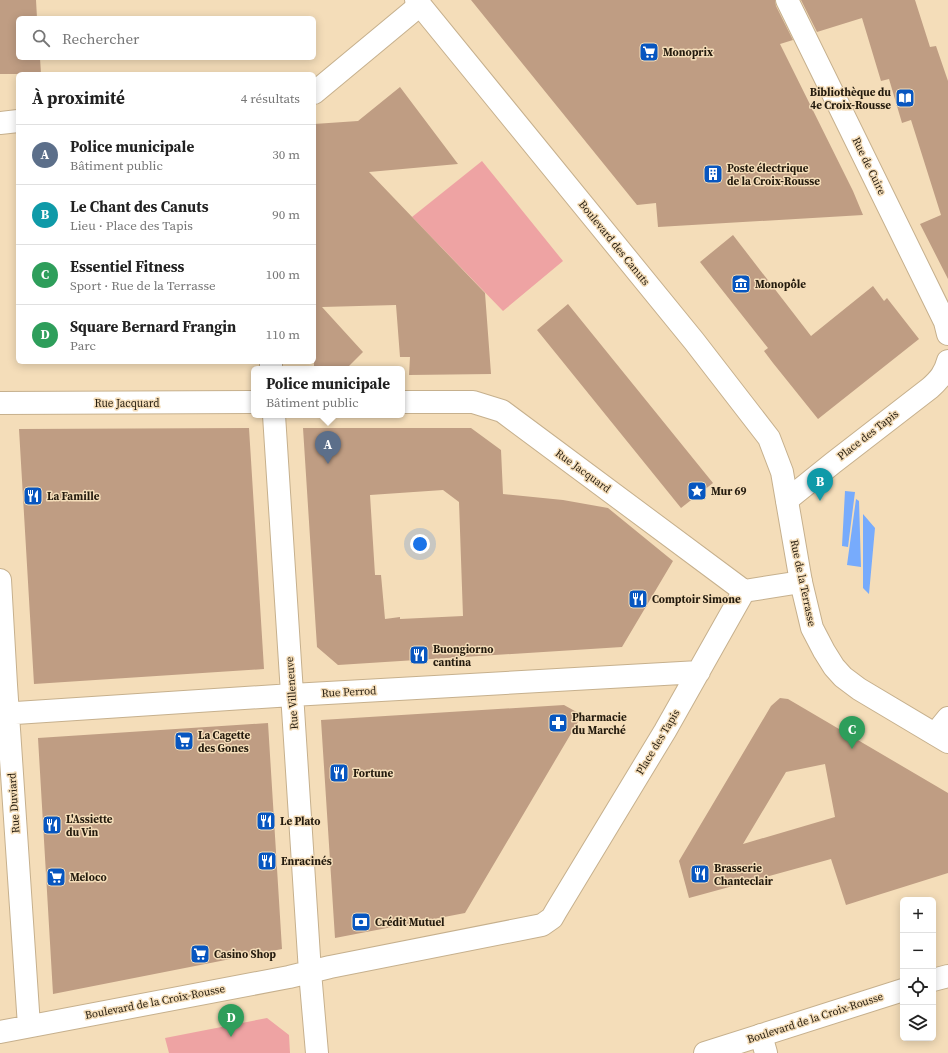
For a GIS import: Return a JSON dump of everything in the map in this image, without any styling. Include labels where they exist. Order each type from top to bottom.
[{"type":"street","name":"Rue de Cuire","points":[[787,0],[946,322],[948,334]]},
{"type":"street","points":[[316,91],[418,3]]},
{"type":"street","name":"Boulevard des Canuts","points":[[418,3],[694,341],[769,438],[782,472],[787,500]]},
{"type":"street","points":[[0,123],[16,121]]},
{"type":"street","name":"Place des Tapis","points":[[787,500],[930,388],[940,379],[947,366]]},
{"type":"street","name":"Rue Jacquard","points":[[0,403],[251,402]]},
{"type":"street","name":"Rue Jacquard","points":[[405,402],[473,402],[502,411],[744,591]]},
{"type":"street","name":"Rue Villeneuve","points":[[274,418],[310,972]]},
{"type":"street","name":"Rue de la Terrasse","points":[[787,500],[801,582],[812,628],[834,667],[843,677],[859,689],[944,731]]},
{"type":"street","name":"Rue Duviard","points":[[0,580],[4,714],[29,1026]]},
{"type":"street","points":[[744,591],[801,582]]},
{"type":"street","name":"Place des Tapis","points":[[529,928],[542,925],[552,918],[699,672],[744,591]]},
{"type":"street","name":"Rue Perrod","points":[[4,714],[292,695],[699,672]]},
{"type":"street","name":"Boulevard de la Croix-Rousse","points":[[0,1032],[289,977],[529,928]]},
{"type":"street","points":[[310,972],[316,1053]]},
{"type":"street","points":[[936,979],[948,976]]},
{"type":"street","name":"Boulevard de la Croix-Rousse","points":[[705,1053],[764,1044],[900,991]]},
{"type":"shaded area","points":[[482,161],[563,261],[503,311],[412,217]]},
{"type":"shaded area","points":[[267,1018],[289,1035],[290,1053],[169,1053],[165,1038]]},
{"type":"water","points":[[845,491],[855,492],[848,547],[842,546]]},
{"type":"water","points":[[856,499],[859,501],[861,567],[847,565]]},
{"type":"water","points":[[863,514],[875,528],[869,594],[863,588]]},
{"type":"building","points":[[0,0],[36,0],[37,16],[16,16],[16,60],[40,60],[41,72],[16,72],[16,74],[0,74]]},
{"type":"building","points":[[471,0],[775,0],[776,6],[793,40],[780,44],[853,191],[863,215],[658,227],[656,203],[637,205]]},
{"type":"building","points":[[801,0],[915,0],[930,47],[936,46],[948,81],[948,279],[920,224],[941,215],[911,120],[902,123],[889,79],[881,81],[862,18],[817,32]]},
{"type":"building","points":[[400,87],[458,164],[369,172],[485,293],[491,374],[409,375],[410,357],[400,357],[396,305],[322,307],[363,352],[349,366],[314,366],[314,364],[316,364],[316,124],[358,121]]},
{"type":"building","points":[[733,235],[811,336],[873,286],[884,301],[887,298],[919,339],[818,419],[764,351],[768,348],[700,262]]},
{"type":"building","points":[[568,304],[713,483],[681,508],[537,330]]},
{"type":"building","points":[[249,428],[264,669],[34,684],[19,429]]},
{"type":"building","points":[[303,428],[471,428],[501,450],[503,494],[563,500],[608,508],[673,561],[622,647],[338,665],[317,647]],"holes":[[[443,490],[459,502],[463,616],[400,619],[400,617],[385,619],[381,575],[375,575],[370,495]]]},
{"type":"building","points":[[780,698],[788,699],[948,793],[948,873],[846,905],[831,859],[689,898],[679,861],[771,706]],"holes":[[[825,764],[835,817],[743,844],[786,772]]]},
{"type":"building","points":[[564,705],[582,715],[465,913],[335,938],[321,720]]},
{"type":"building","points":[[268,723],[282,949],[53,994],[38,738]]},
{"type":"place","name":"Monoprix","points":[[649,52]]},
{"type":"place","name":"Bibliothèque du 4e Croix-Rousse","points":[[905,98]]},
{"type":"place","name":"Poste électrique de la Croix-Rousse","points":[[713,174]]},
{"type":"place","name":"Monopôle","points":[[741,284]]},
{"type":"place","name":"Police municipale","points":[[328,464]]},
{"type":"place","name":"Mur 69","points":[[697,491]]},
{"type":"place","name":"La Famille","points":[[33,496]]},
{"type":"place","name":"Le Chant des Canuts","points":[[820,501]]},
{"type":"place","name":"Comptoir Simone","points":[[638,599]]},
{"type":"place","name":"Buongiorno cantina","points":[[419,655]]},
{"type":"place","name":"Pharmacie du Marché","points":[[558,723]]},
{"type":"place","name":"La Cagette des Gones","points":[[184,741]]},
{"type":"place","name":"Essentiel Fitness","points":[[852,749]]},
{"type":"place","name":"Fortune","points":[[339,773]]},
{"type":"place","name":"Le Plato","points":[[266,821]]},
{"type":"place","name":"L'Assiette du Vin","points":[[52,825]]},
{"type":"place","name":"Enracinés","points":[[267,861]]},
{"type":"place","name":"Brasserie Chanteclair","points":[[700,874]]},
{"type":"place","name":"Meloco","points":[[56,877]]},
{"type":"place","name":"Crédit Mutuel","points":[[361,922]]},
{"type":"place","name":"Casino Shop","points":[[200,954]]},
{"type":"place","name":"Square Bernard Frangin","points":[[231,1037]]}]
